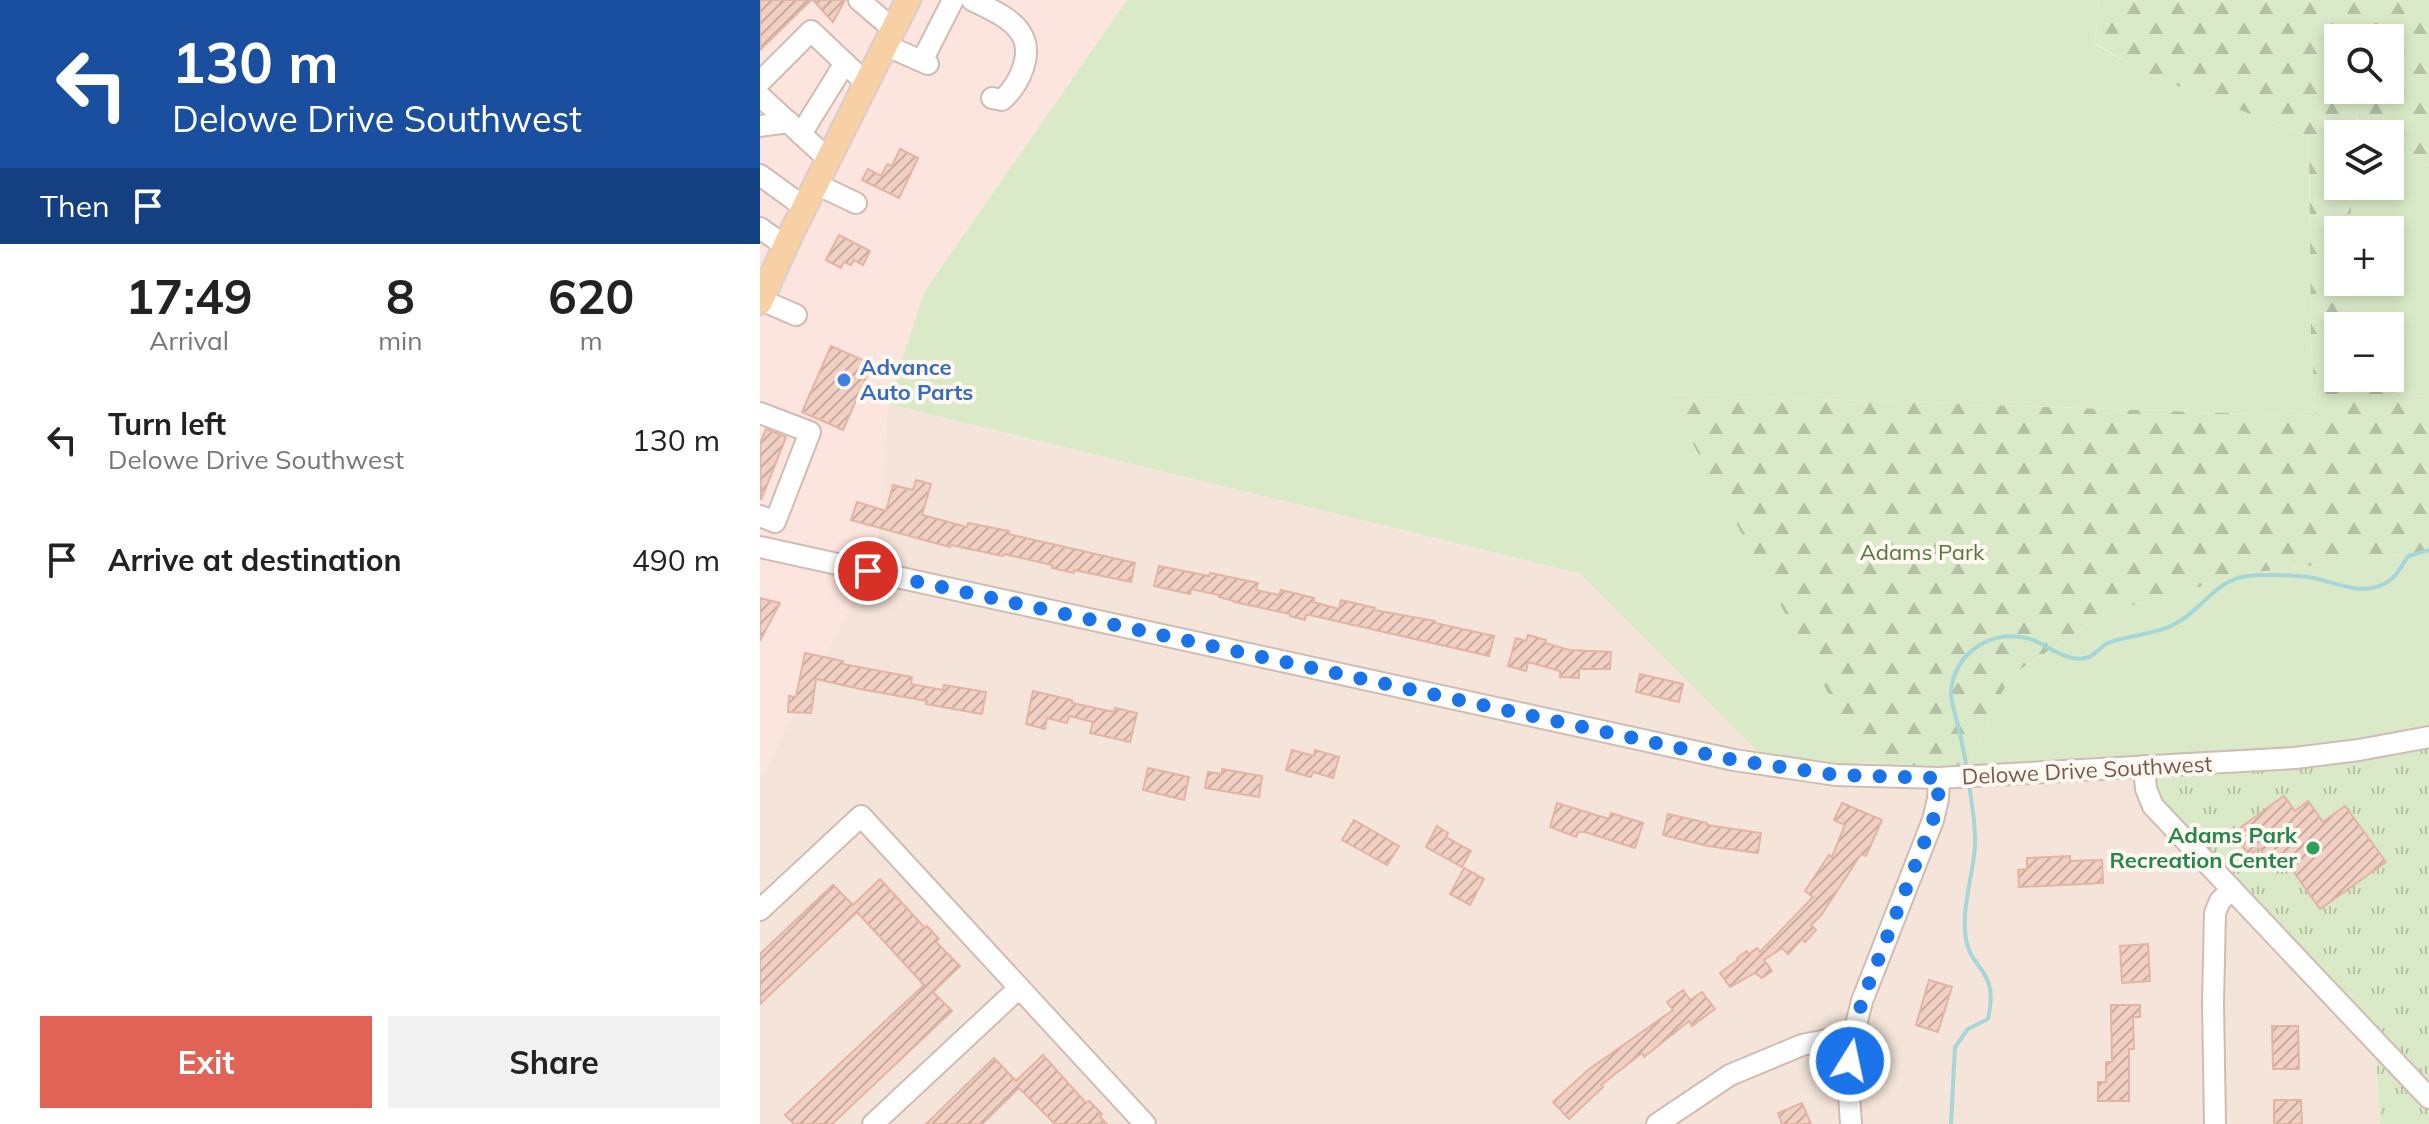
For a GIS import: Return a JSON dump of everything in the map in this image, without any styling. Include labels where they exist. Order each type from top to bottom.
[{"type":"main road","points":[[763,289],[908,0]]},
{"type":"street","points":[[859,0],[889,37],[925,63],[948,2]]},
{"type":"street","points":[[972,0],[1013,24],[1020,30],[1026,44],[1024,65],[1016,84],[1002,100],[992,98]]},
{"type":"street","points":[[760,82],[811,31],[866,83]]},
{"type":"street","points":[[795,128],[845,63]]},
{"type":"street","points":[[760,96],[828,159]]},
{"type":"street","points":[[760,126],[795,128]]},
{"type":"street","points":[[760,175],[804,207]]},
{"type":"street","points":[[816,184],[856,203]]},
{"type":"street","points":[[760,228],[785,246]]},
{"type":"street","points":[[763,289],[796,315]]},
{"type":"street","points":[[760,413],[810,432],[775,522],[760,516]]},
{"type":"street","name":"Delowe Drive Southwest","points":[[760,547],[1734,760],[1836,775],[1939,778],[2295,758],[2429,737]]},
{"type":"street","points":[[2144,766],[2146,789],[2153,806],[2429,1098]]},
{"type":"street","points":[[1851,1124],[1848,1081],[1852,1041],[1862,1001],[1933,820],[1939,778]]},
{"type":"street","points":[[760,910],[861,816],[1145,1124]]},
{"type":"street","points":[[2215,1124],[2215,913],[2220,901],[2232,889]]},
{"type":"street","points":[[873,1124],[1019,988]]},
{"type":"street","points":[[1657,1124],[1730,1075],[1802,1045],[1827,1040],[1852,1041]]},
{"type":"shaded area","points":[[760,0],[1127,0],[924,292],[888,404],[877,543],[867,575],[760,779]]},
{"type":"shaded area","points":[[888,404],[1581,574],[1785,779],[1826,779],[1865,761],[1960,781],[2140,770],[2376,1048],[2380,1124],[760,1124],[760,779],[867,575],[877,543]]},
{"type":"green space","points":[[1127,0],[2099,0],[2095,44],[2144,73],[2309,137],[2311,338],[2316,416],[1667,394],[1865,761],[1826,779],[1785,779],[1581,574],[888,404],[924,292]]},
{"type":"green space","name":"Adams Park","points":[[2099,0],[2429,0],[2429,166],[2404,149],[2404,120],[2324,120],[2324,200],[2351,200],[2351,216],[2324,216],[2324,296],[2346,296],[2346,312],[2324,312],[2324,392],[2394,392],[2429,398],[2429,551],[2249,573],[2105,613],[2010,676],[1960,781],[1865,761],[1666,394],[2316,416],[2311,338],[2309,137],[2144,73],[2095,43]]},
{"type":"green space","points":[[2404,149],[2429,166],[2429,398],[2396,392],[2404,392],[2404,312],[2346,312],[2346,296],[2404,296],[2404,216],[2351,216],[2351,200],[2404,200]]},
{"type":"green space","points":[[2429,551],[2429,728],[2285,762],[1960,781],[2010,676],[2105,613],[2249,573]]},
{"type":"green space","points":[[2429,728],[2429,1124],[2380,1124],[2376,1048],[2160,812],[2140,770],[2285,762]]},
{"type":"building","points":[[760,0],[811,0],[760,50]]},
{"type":"building","points":[[813,0],[845,0],[833,22]]},
{"type":"building","points":[[900,149],[918,158],[899,198],[862,180],[868,169],[881,176],[887,164],[892,166]]},
{"type":"building","points":[[839,235],[870,251],[863,265],[854,260],[851,265],[844,262],[841,268],[826,260]]},
{"type":"building","points":[[831,346],[872,364],[843,430],[802,412]]},
{"type":"building","points":[[766,429],[786,437],[761,500],[760,444]]},
{"type":"building","points":[[916,480],[931,484],[922,515],[967,527],[968,523],[1009,531],[1008,534],[1135,563],[1131,582],[1074,570],[1074,573],[1004,554],[950,547],[851,520],[857,502],[886,511],[893,485],[913,490]]},
{"type":"building","points":[[1159,566],[1258,583],[1256,590],[1279,595],[1281,590],[1314,598],[1313,602],[1339,609],[1341,600],[1494,636],[1489,656],[1310,615],[1306,615],[1305,620],[1234,602],[1219,595],[1191,589],[1190,594],[1154,586]]},
{"type":"building","points":[[760,598],[780,603],[760,641]]},
{"type":"building","points":[[1528,635],[1569,650],[1611,652],[1610,669],[1579,669],[1579,678],[1560,677],[1560,671],[1528,662],[1526,671],[1508,666],[1516,638],[1526,641]]},
{"type":"building","points":[[805,653],[843,661],[843,664],[912,677],[911,684],[943,690],[944,685],[986,692],[982,714],[816,679],[811,713],[788,712],[789,696],[796,697]]},
{"type":"building","points":[[1640,674],[1683,684],[1679,702],[1636,692]]},
{"type":"building","points":[[1033,691],[1114,712],[1115,708],[1137,713],[1130,742],[1090,733],[1093,722],[1069,716],[1067,723],[1047,718],[1045,729],[1026,724]]},
{"type":"building","points":[[1292,750],[1314,756],[1315,750],[1339,757],[1333,778],[1313,772],[1311,777],[1286,770]]},
{"type":"building","points":[[1148,768],[1189,777],[1184,800],[1143,790]]},
{"type":"building","points":[[1222,769],[1262,776],[1259,797],[1205,788],[1208,772],[1222,774]]},
{"type":"building","points":[[2284,796],[2295,811],[2308,801],[2323,822],[2345,806],[2386,862],[2320,909],[2284,858],[2273,866],[2259,848],[2249,855],[2233,833]]},
{"type":"building","points":[[1557,803],[1609,819],[1611,813],[1643,823],[1635,848],[1585,832],[1578,832],[1576,837],[1550,827]]},
{"type":"building","points":[[1842,803],[1882,820],[1866,856],[1861,854],[1822,914],[1811,925],[1816,930],[1805,942],[1802,939],[1788,954],[1782,948],[1764,960],[1772,971],[1762,978],[1755,973],[1730,987],[1720,973],[1747,951],[1749,954],[1757,948],[1760,952],[1813,897],[1805,891],[1829,855],[1832,857],[1845,825],[1834,820]]},
{"type":"building","points":[[1668,814],[1707,825],[1761,833],[1758,853],[1708,846],[1663,835]]},
{"type":"building","points":[[1354,820],[1399,846],[1387,865],[1342,840]]},
{"type":"building","points":[[1437,826],[1448,833],[1446,837],[1471,851],[1462,867],[1426,847]]},
{"type":"building","points":[[2070,856],[2070,861],[2102,860],[2103,883],[2019,887],[2018,870],[2027,869],[2027,858]]},
{"type":"building","points":[[1464,868],[1484,879],[1470,905],[1450,894]]},
{"type":"building","points":[[880,879],[939,939],[936,942],[960,966],[933,992],[952,1011],[832,1124],[794,1124],[785,1115],[924,985],[857,912],[760,1004],[760,954],[833,885],[853,905]]},
{"type":"building","points":[[2148,944],[2150,981],[2122,983],[2120,946]]},
{"type":"building","points":[[1929,980],[1952,987],[1938,1032],[1916,1025]]},
{"type":"building","points":[[1683,990],[1690,1000],[1702,992],[1715,1009],[1692,1026],[1689,1021],[1644,1057],[1642,1053],[1601,1085],[1603,1087],[1569,1119],[1553,1102],[1588,1070],[1673,1010],[1667,1002]]},
{"type":"building","points":[[2111,1005],[2140,1005],[2140,1017],[2133,1017],[2134,1049],[2129,1049],[2129,1101],[2098,1101],[2098,1082],[2106,1082],[2106,1062],[2112,1062]]},
{"type":"building","points":[[2272,1026],[2298,1026],[2299,1069],[2273,1069]]},
{"type":"building","points":[[1043,1055],[1086,1103],[1089,1101],[1102,1114],[1100,1117],[1107,1124],[1055,1124],[1019,1088],[982,1124],[926,1124],[994,1058],[1016,1081]]},
{"type":"building","points":[[2274,1100],[2301,1100],[2302,1124],[2274,1124]]},
{"type":"building","points":[[1802,1103],[1811,1124],[1782,1124],[1778,1113]]},
{"type":"waterway","points":[[1967,771],[1951,694],[1959,666],[1978,646],[2004,637],[2019,637],[2033,640],[2067,657],[2081,659],[2108,643],[2173,625],[2216,590],[2235,579],[2255,575],[2293,576],[2353,588],[2371,588],[2393,578],[2408,556],[2429,550]]},
{"type":"waterway","points":[[1951,1124],[1955,1047],[1968,1029],[1988,1019],[1991,1003],[1988,982],[1966,939],[1965,916],[1975,838],[1969,784]]},
{"type":"place","name":"Advance Auto Parts","points":[[844,380]]},
{"type":"place","name":"Adams Park Recreation Center","points":[[2313,848]]},
{"type":"route","points":[[868,571],[1734,760],[1836,775],[1939,778],[1933,820],[1862,1001],[1850,1061]]}]
